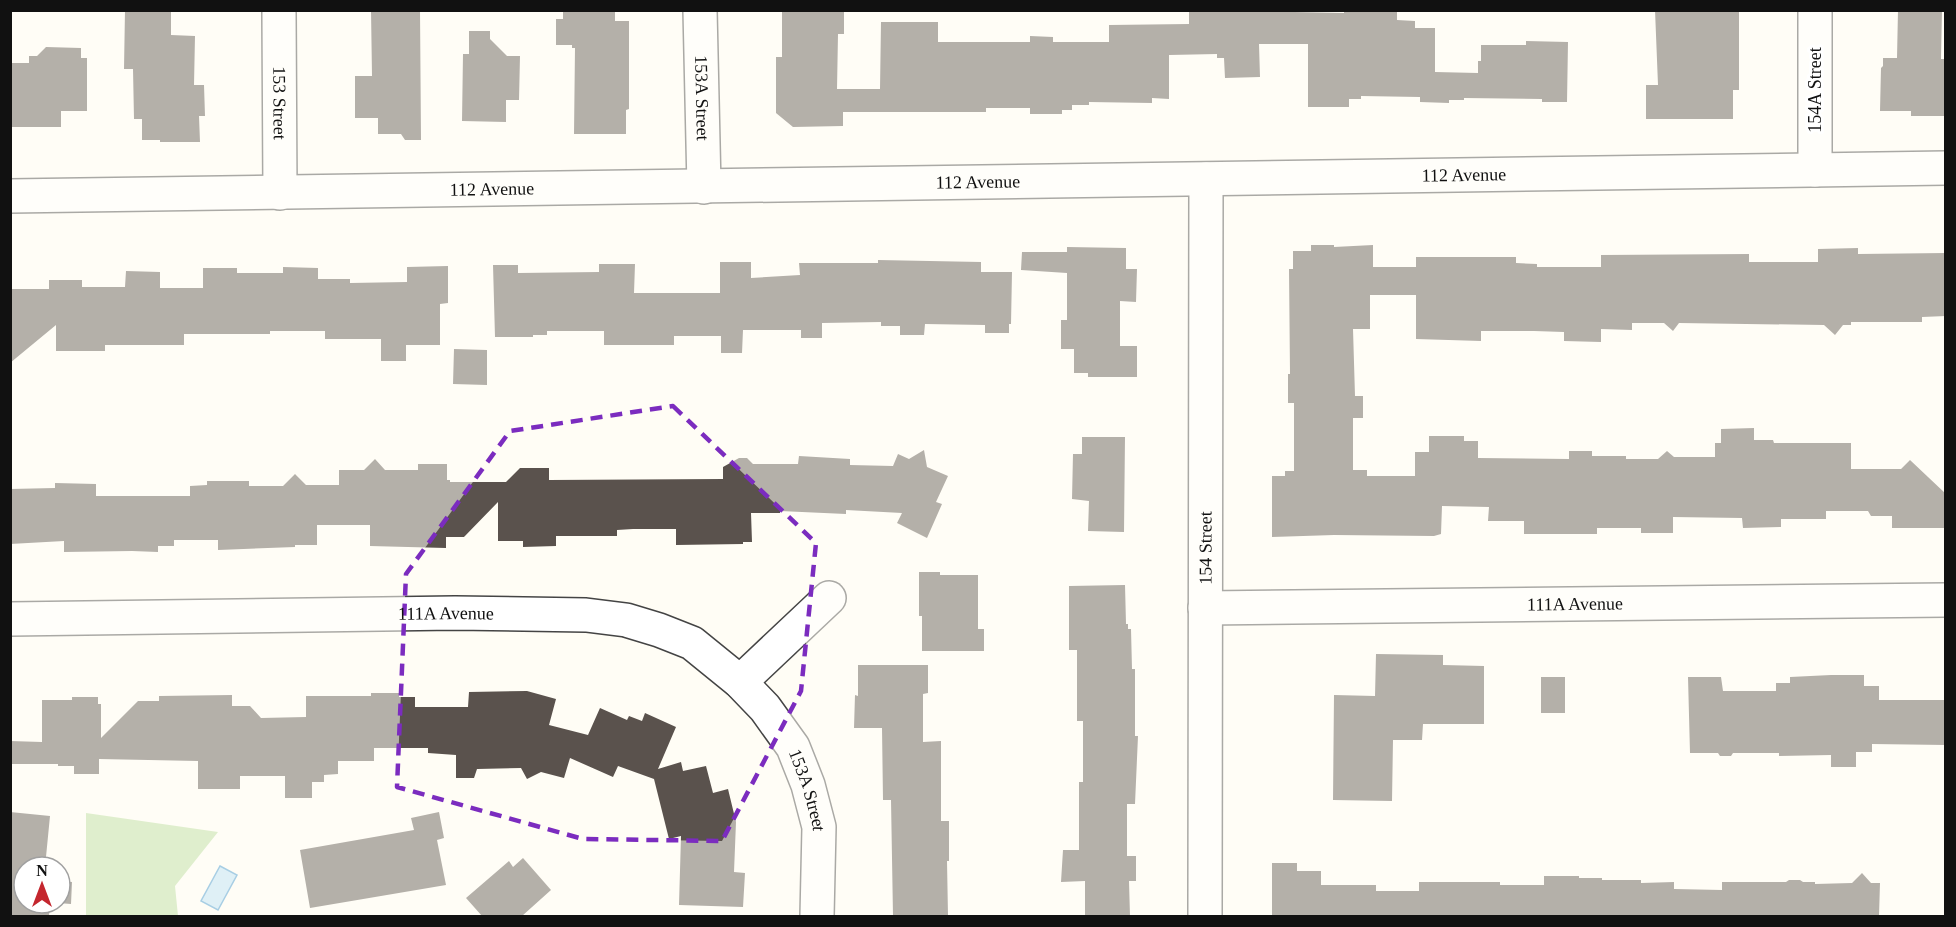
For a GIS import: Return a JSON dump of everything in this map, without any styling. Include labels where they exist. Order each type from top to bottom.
[{"type":"street","name":"153A Street","points":[[700,10],[704,187]]},
{"type":"street","name":"154A Street","points":[[1815,10],[1815,170]]},
{"type":"street","name":"153 Street","points":[[279,13],[280,193]]},
{"type":"street","name":"112 Avenue","points":[[10,196],[1946,168]]},
{"type":"street","name":"154 Street","points":[[1205,916],[1206,179]]},
{"type":"street","points":[[740,682],[829,598]]},
{"type":"street","name":"111A Avenue","points":[[1205,608],[1946,600]]},
{"type":"street","name":"111A Avenue","points":[[10,620],[420,614],[586,615],[626,620],[692,643],[740,682]]},
{"type":"street","name":"153A Street","points":[[740,682],[765,708],[793,747],[808,786],[819,827],[817,916]]},
{"type":"highlighted area","points":[[673,406],[816,543],[801,691],[722,841],[583,839],[397,787],[406,574],[510,431]]},
{"type":"green space","points":[[86,813],[218,832],[175,886],[178,916],[86,916]]},
{"type":"water","points":[[220,866],[237,875],[218,910],[201,901]]},
{"type":"building","points":[[125,10],[171,10],[171,35],[195,36],[194,85],[204,85],[205,116],[199,116],[200,142],[142,140],[142,119],[134,119],[133,69],[124,69]]},
{"type":"building","points":[[371,10],[420,10],[421,140],[405,140],[401,134],[378,134],[378,118],[355,118],[355,76],[372,76]]},
{"type":"building","points":[[563,10],[615,10],[615,21],[629,21],[629,109],[626,110],[626,134],[574,134],[575,48],[572,48],[572,45],[556,45],[556,19],[563,19]]},
{"type":"building","points":[[782,10],[844,10],[844,34],[838,34],[837,89],[880,89],[881,22],[938,22],[938,42],[1030,42],[1030,36],[1053,37],[1053,42],[1109,42],[1109,25],[1189,24],[1189,10],[1344,13],[1344,11],[1397,11],[1397,20],[1415,21],[1415,28],[1435,28],[1435,72],[1478,73],[1481,45],[1526,45],[1526,41],[1568,42],[1567,102],[1542,102],[1542,99],[1464,98],[1464,100],[1449,100],[1449,103],[1420,102],[1420,97],[1361,96],[1361,99],[1349,99],[1349,107],[1308,107],[1308,44],[1259,44],[1260,77],[1225,78],[1224,58],[1217,58],[1217,54],[1169,55],[1169,99],[1152,98],[1152,103],[1089,102],[1089,105],[1072,105],[1072,110],[1062,110],[1062,114],[1030,114],[1030,108],[986,108],[986,112],[843,112],[843,126],[793,127],[776,113],[776,57],[782,57]]},
{"type":"building","points":[[1655,10],[1739,10],[1739,90],[1733,90],[1733,119],[1646,119],[1646,85],[1658,85]]},
{"type":"building","points":[[1898,10],[1942,10],[1941,59],[1946,62],[1946,116],[1911,116],[1911,111],[1880,111],[1883,58],[1897,58]]},
{"type":"building","points":[[469,31],[490,31],[490,39],[507,56],[520,56],[519,100],[506,100],[506,122],[462,121],[463,54],[469,54]]},
{"type":"building","points":[[46,47],[81,48],[81,58],[87,58],[87,111],[61,111],[61,127],[10,127],[10,63],[29,63],[29,56],[37,56]]},
{"type":"building","points":[[1311,245],[1334,245],[1334,247],[1373,245],[1373,267],[1416,267],[1416,257],[1516,257],[1516,263],[1537,264],[1537,267],[1601,267],[1601,255],[1749,254],[1749,262],[1818,262],[1818,249],[1858,248],[1858,254],[1946,253],[1946,316],[1922,317],[1922,322],[1851,322],[1851,325],[1843,325],[1835,335],[1824,325],[1679,323],[1673,331],[1664,323],[1632,323],[1632,330],[1601,329],[1601,342],[1564,341],[1564,332],[1534,331],[1481,331],[1481,341],[1416,339],[1416,295],[1370,295],[1370,329],[1353,329],[1355,396],[1363,396],[1363,418],[1353,418],[1353,470],[1367,470],[1367,476],[1415,476],[1415,452],[1429,452],[1429,436],[1464,436],[1464,441],[1478,441],[1478,458],[1569,459],[1569,451],[1592,451],[1592,456],[1658,459],[1667,451],[1674,457],[1715,457],[1715,443],[1721,443],[1721,429],[1754,428],[1754,440],[1773,440],[1774,443],[1851,443],[1851,469],[1901,469],[1910,460],[1946,494],[1946,528],[1892,528],[1892,516],[1871,516],[1868,511],[1826,511],[1826,519],[1781,519],[1781,527],[1743,528],[1742,518],[1673,517],[1673,533],[1641,533],[1641,528],[1597,528],[1597,534],[1524,534],[1524,521],[1488,521],[1489,507],[1442,506],[1441,534],[1434,536],[1272,537],[1272,476],[1285,476],[1285,471],[1294,471],[1294,403],[1288,403],[1289,269],[1293,269],[1293,251],[1311,251]]},
{"type":"building","points":[[1067,247],[1126,248],[1126,269],[1137,269],[1136,302],[1120,301],[1120,346],[1137,346],[1137,377],[1088,377],[1088,373],[1074,373],[1074,349],[1061,349],[1061,320],[1067,320],[1067,273],[1021,270],[1022,252],[1067,252]]},
{"type":"building","points":[[878,260],[981,262],[981,272],[1012,272],[1009,333],[985,333],[985,325],[925,324],[924,335],[900,335],[900,326],[881,326],[881,322],[822,323],[822,338],[801,338],[801,330],[743,330],[742,353],[721,353],[721,336],[674,336],[674,345],[604,345],[604,331],[547,331],[547,335],[533,335],[533,337],[495,337],[493,265],[518,265],[518,273],[599,272],[599,264],[635,264],[634,293],[720,293],[720,262],[751,262],[751,278],[800,275],[799,263],[878,263]]},
{"type":"building","points":[[448,266],[448,303],[440,304],[440,345],[406,345],[406,361],[381,361],[381,339],[325,339],[325,331],[270,331],[270,334],[184,334],[184,345],[105,345],[105,351],[56,351],[56,325],[10,363],[10,289],[49,289],[49,280],[82,280],[82,287],[125,287],[126,271],[160,272],[160,288],[203,288],[203,268],[237,268],[237,273],[283,273],[283,267],[318,268],[318,279],[350,279],[350,283],[407,282],[407,267]]},
{"type":"building","points":[[454,349],[487,350],[487,385],[453,384]]},
{"type":"building","points":[[1082,437],[1125,437],[1124,532],[1088,531],[1089,501],[1072,499],[1073,454],[1082,454]]},
{"type":"building","points":[[924,450],[927,467],[948,476],[936,502],[942,504],[927,538],[897,523],[902,513],[846,510],[846,514],[780,511],[780,513],[751,513],[752,542],[743,542],[743,544],[676,545],[676,529],[633,529],[617,530],[617,536],[556,536],[556,546],[523,547],[523,541],[498,541],[498,502],[464,537],[446,537],[446,548],[370,546],[370,525],[317,525],[317,545],[295,545],[295,547],[218,550],[218,540],[174,540],[174,546],[158,546],[158,552],[64,552],[64,541],[10,544],[10,489],[55,488],[55,483],[96,484],[96,496],[190,496],[190,486],[207,485],[207,481],[249,481],[249,486],[283,486],[295,474],[306,485],[339,485],[339,470],[364,470],[375,459],[385,470],[418,470],[418,464],[447,464],[447,480],[450,482],[506,482],[520,468],[549,468],[549,480],[723,479],[723,467],[739,458],[747,458],[753,464],[798,464],[799,456],[850,459],[850,465],[893,466],[898,454],[909,459]]},
{"type":"building","points":[[919,572],[940,572],[940,575],[978,575],[978,629],[984,629],[984,651],[922,651]]},
{"type":"building","points":[[1125,585],[1126,624],[1128,624],[1128,629],[1131,629],[1132,669],[1135,669],[1135,736],[1138,736],[1135,804],[1127,804],[1127,856],[1136,856],[1136,881],[1129,881],[1130,916],[1085,916],[1085,881],[1061,882],[1063,850],[1079,850],[1079,782],[1083,782],[1083,721],[1077,721],[1077,650],[1069,650],[1069,586]]},
{"type":"building","points":[[1376,654],[1443,655],[1443,665],[1484,666],[1484,724],[1423,724],[1422,740],[1393,740],[1392,801],[1333,800],[1334,695],[1375,696]]},
{"type":"building","points":[[858,665],[928,665],[928,693],[923,694],[923,742],[941,741],[941,821],[949,821],[948,916],[893,916],[891,800],[883,800],[882,728],[854,728],[855,695],[858,696]]},
{"type":"building","points":[[1864,675],[1864,686],[1879,686],[1879,700],[1946,700],[1946,745],[1872,744],[1872,752],[1856,752],[1856,767],[1831,767],[1831,755],[1779,756],[1779,753],[1733,753],[1731,756],[1720,756],[1718,753],[1690,753],[1688,677],[1721,677],[1723,691],[1776,691],[1776,683],[1790,683],[1790,677]]},
{"type":"building","points":[[1541,677],[1565,677],[1565,713],[1541,713]]},
{"type":"building","points":[[527,691],[556,699],[549,725],[588,735],[600,708],[627,720],[629,716],[642,721],[645,713],[676,727],[658,769],[681,762],[683,771],[706,766],[713,793],[728,789],[736,822],[734,872],[745,873],[743,907],[679,905],[681,836],[669,839],[654,779],[618,766],[613,777],[570,758],[564,778],[541,772],[527,779],[521,768],[477,769],[474,778],[456,778],[456,755],[428,753],[428,748],[374,748],[374,761],[338,761],[338,774],[324,775],[324,782],[312,782],[312,798],[285,798],[285,776],[240,776],[240,789],[198,789],[198,761],[99,759],[99,774],[74,774],[74,766],[58,766],[58,764],[10,764],[10,741],[42,742],[42,700],[98,697],[98,704],[101,704],[101,738],[138,701],[159,701],[159,696],[232,695],[232,706],[250,706],[261,718],[306,717],[306,696],[371,696],[371,693],[399,693],[399,697],[415,697],[415,707],[468,707],[469,692]]},
{"type":"building","points":[[10,812],[50,816],[46,855],[12,855],[12,915],[49,916],[10,916]]},
{"type":"building","points":[[439,812],[444,838],[437,840],[446,885],[310,908],[300,850],[414,830],[411,818]]},
{"type":"building","points":[[523,858],[551,890],[522,916],[482,916],[466,898],[509,861],[513,867]]},
{"type":"building","points":[[1272,863],[1297,863],[1297,871],[1321,871],[1321,885],[1376,885],[1376,891],[1419,891],[1419,882],[1500,882],[1500,885],[1544,885],[1544,876],[1641,880],[1641,883],[1674,882],[1674,889],[1722,890],[1722,882],[1800,880],[1815,882],[1815,884],[1852,883],[1862,873],[1871,883],[1880,883],[1879,916],[1272,916]]}]
